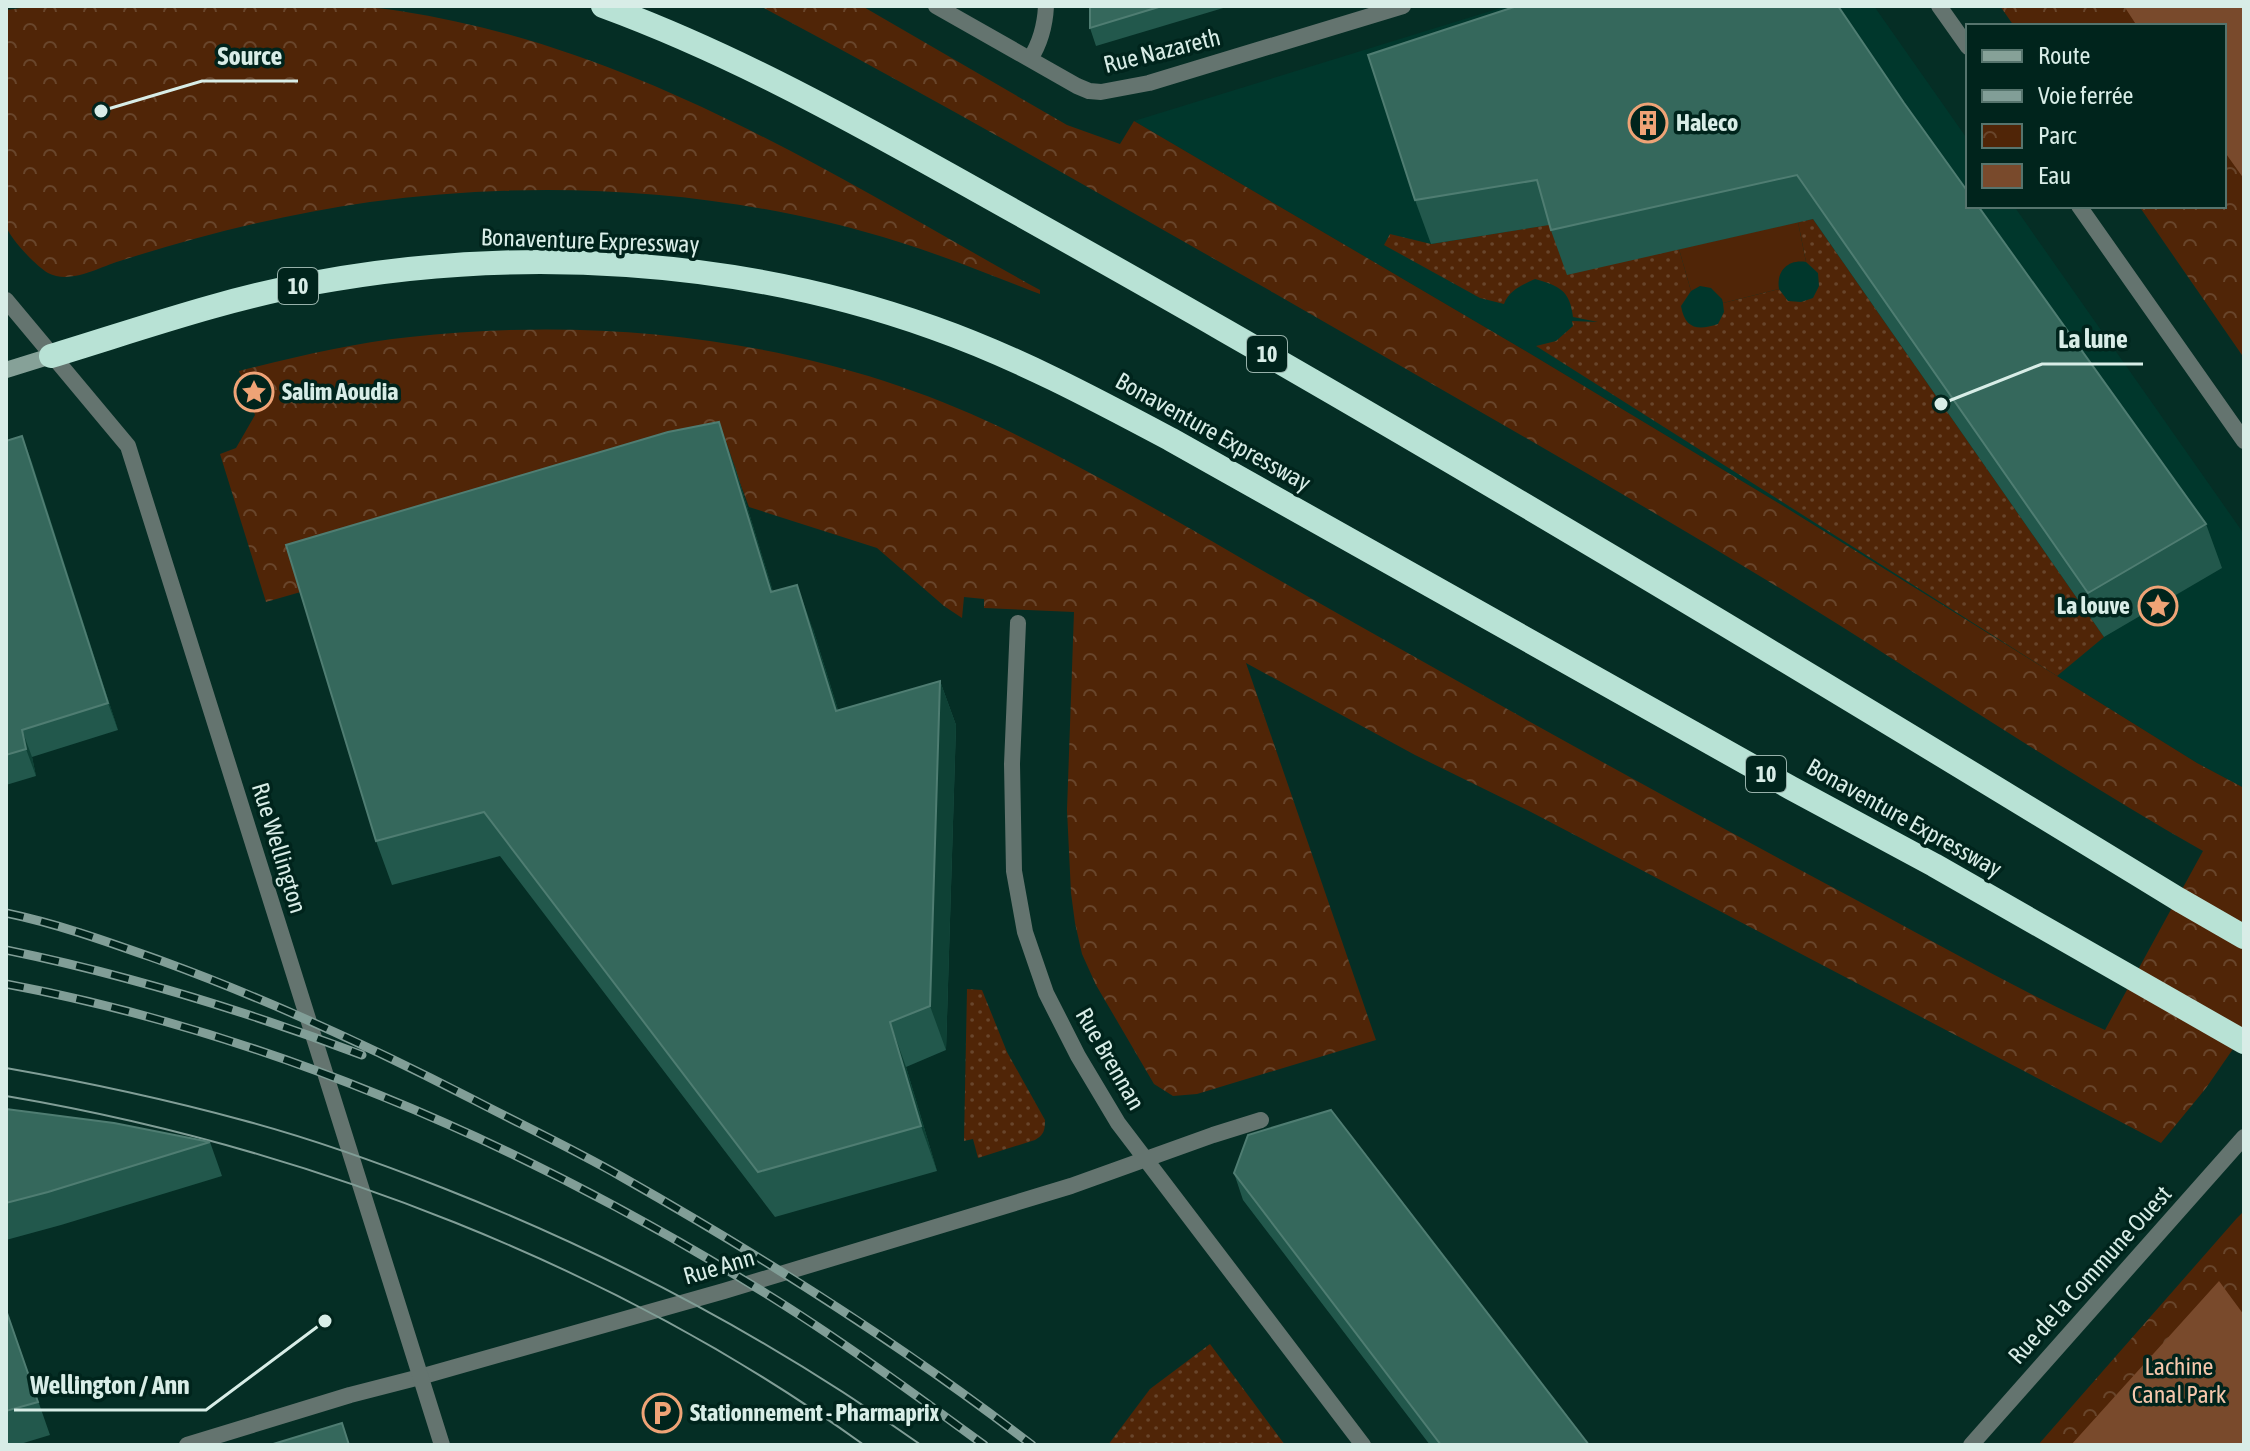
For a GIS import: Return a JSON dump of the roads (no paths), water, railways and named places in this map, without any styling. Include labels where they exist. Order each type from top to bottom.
[{"type":"highway","name":"10","points":[[603,6],[686,38],[767,77],[1133,276],[1429,447],[2244,937]]},
{"type":"highway","name":"Bonaventure Expressway","points":[[51,356],[265,293],[359,275],[456,265],[584,264],[689,270],[775,285],[932,327],[1100,401],[1934,865],[2244,1042]]},
{"type":"main road","points":[[6,370],[51,356]]},
{"type":"street","name":"Rue Nazareth","points":[[936,6],[1089,91],[1114,91],[1160,80],[1403,6]]},
{"type":"street","points":[[1030,59],[1045,24],[1046,6]]},
{"type":"street","points":[[1939,6],[1966,44]]},
{"type":"street","points":[[2080,208],[2244,441]]},
{"type":"street","name":"Rue Wellington","points":[[6,300],[128,446],[442,1445]]},
{"type":"street","name":"Rue Brennan","points":[[1018,623],[1012,814],[1014,871],[1021,913],[1038,972],[1056,1013],[1107,1106],[1363,1445]]},
{"type":"street","name":"Rue Ann","points":[[187,1445],[330,1401],[832,1259],[1085,1182],[1261,1120]]},
{"type":"street","name":"Rue de la Commune Ouest","points":[[1971,1445],[2244,1137]]},
{"type":"water","points":[[2124,6],[2244,6],[2244,179],[2226,154],[2226,24],[2136,24]]},
{"type":"water","name":"Lachine Canal Park","points":[[2219,1281],[2244,1315],[2244,1445],[2071,1445]]},
{"type":"tram line","points":[[6,1068],[213,1112],[318,1143],[443,1188],[568,1241],[690,1302],[808,1370],[921,1445]]},
{"type":"tram line","points":[[6,1096],[119,1118],[232,1147],[344,1182],[455,1222],[563,1269],[668,1322],[768,1381],[864,1445]]},
{"type":"railway","points":[[6,913],[104,941],[241,992],[396,1061],[566,1147],[675,1208],[832,1304],[933,1372],[1032,1445]]},
{"type":"railway","points":[[6,950],[186,995],[362,1055]]},
{"type":"railway","points":[[6,984],[107,1006],[304,1066],[494,1145],[677,1240],[765,1293],[904,1386],[984,1445]]},
{"type":"place","name":"Source","points":[[101,111]]},
{"type":"place","name":"Haleco","points":[[1648,123]]},
{"type":"place","name":"Salim Aoudia","points":[[254,392]]},
{"type":"place","name":"La lune","points":[[1941,404]]},
{"type":"place","name":"La louve","points":[[2158,606]]},
{"type":"place","name":"Wellington / Ann","points":[[325,1321]]},
{"type":"place","name":"Stationnement - Pharmaprix","points":[[662,1413]]}]
